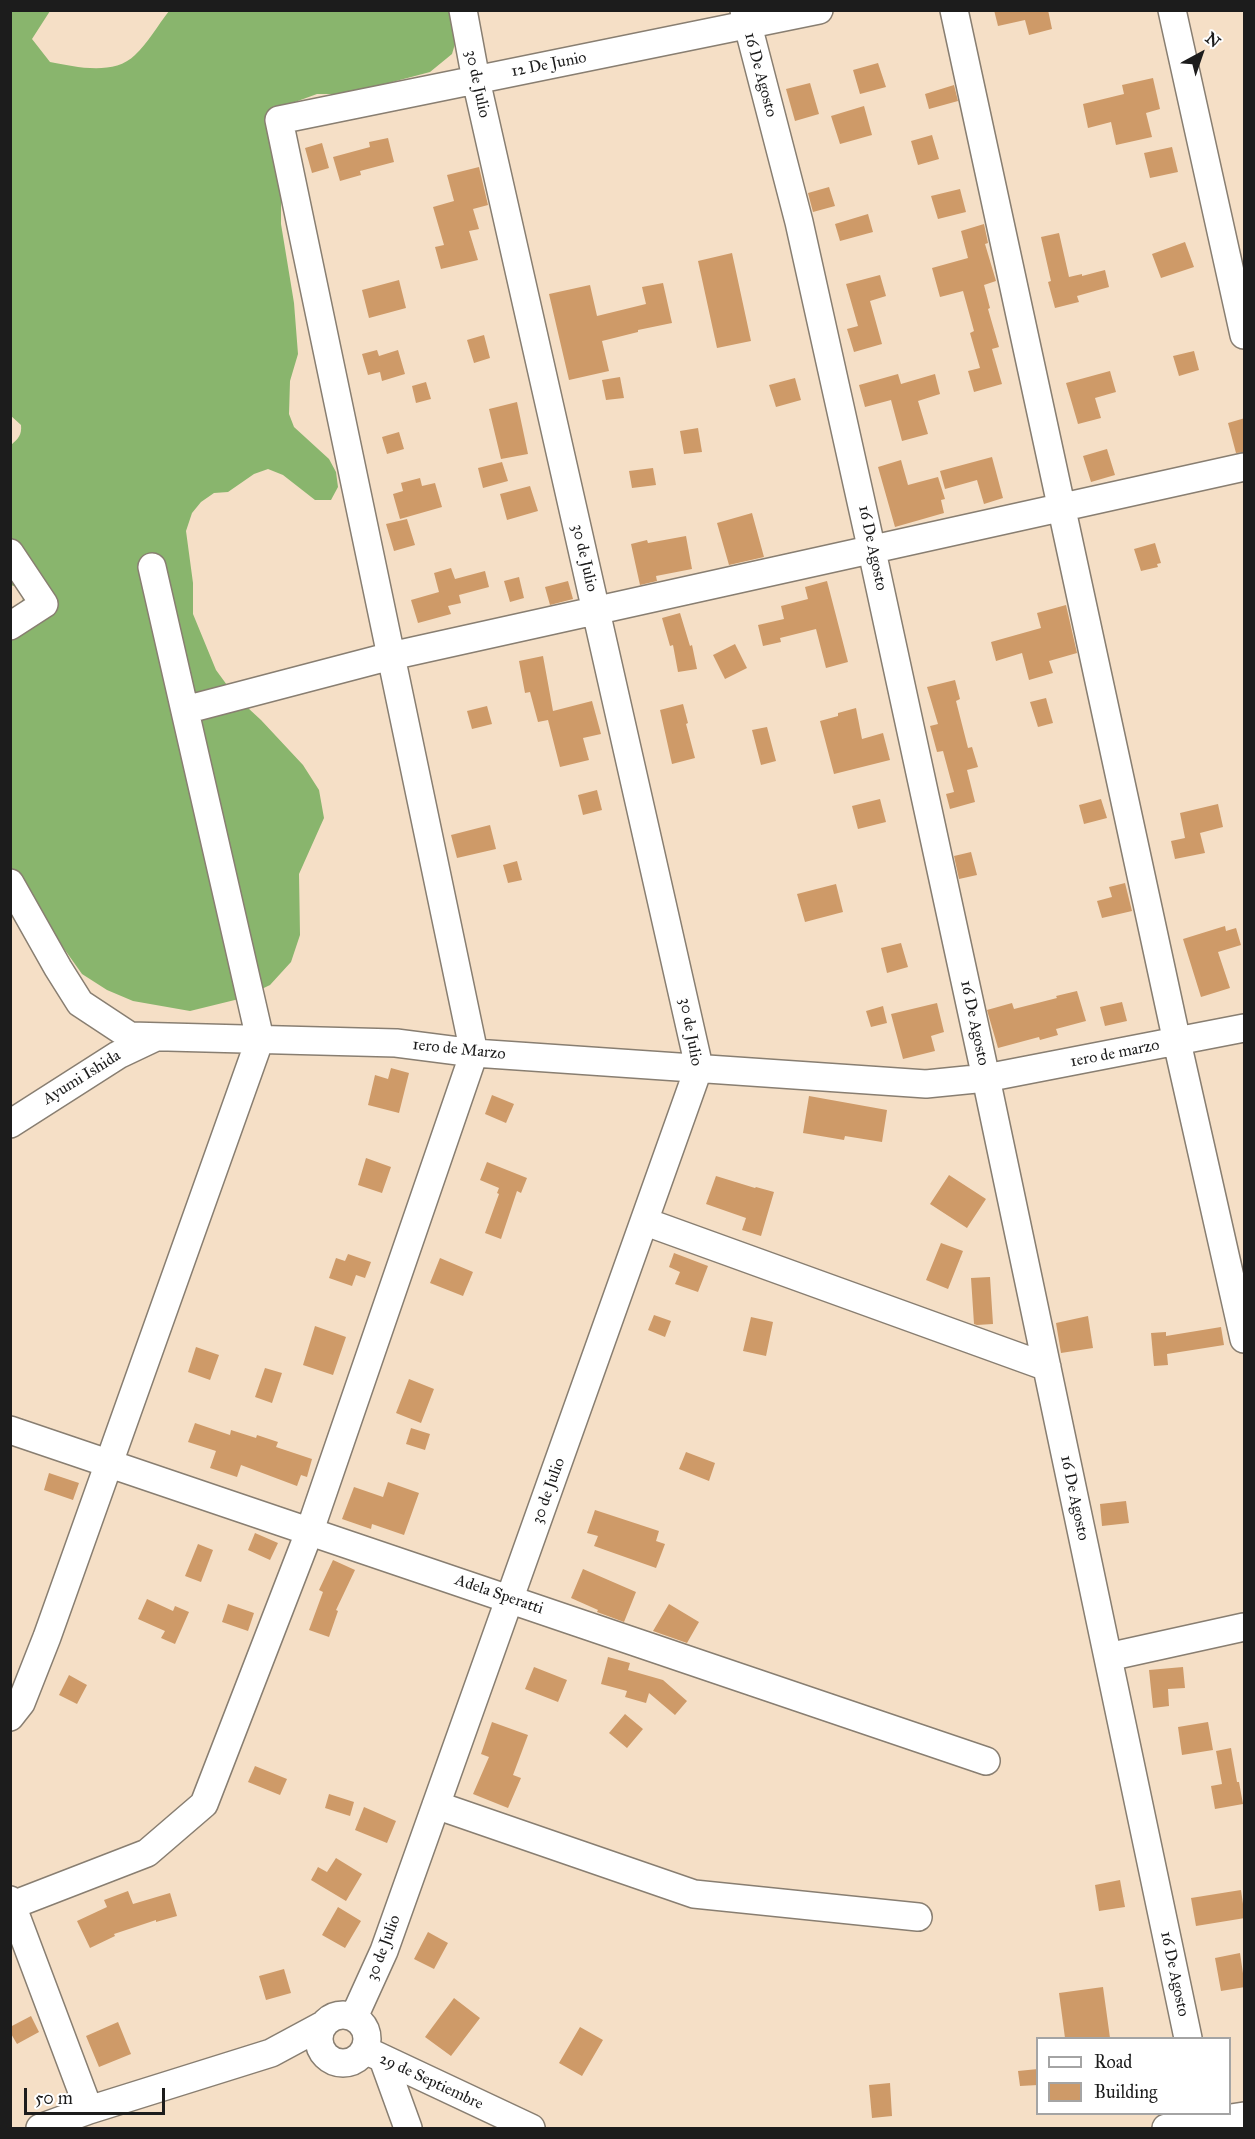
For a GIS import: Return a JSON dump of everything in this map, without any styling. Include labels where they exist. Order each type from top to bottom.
[{"type":"street","name":"30 de Julio","points":[[354,2017],[384,1952],[646,1222],[699,1067],[476,80],[463,10]]},
{"type":"street","name":"12 De Junio","points":[[391,656],[279,120],[476,80],[745,18],[819,10]]},
{"type":"street","points":[[954,10],[1177,1042],[1245,1339]]},
{"type":"street","points":[[1172,10],[1235,249],[1245,335]]},
{"type":"street","name":"16 De Agosto","points":[[745,18],[799,222],[873,551],[1188,2037]]},
{"type":"street","points":[[185,710],[391,656],[1245,467]]},
{"type":"street","points":[[10,553],[44,604],[10,626]]},
{"type":"street","points":[[10,1718],[21,1703],[47,1637],[260,1039],[152,567]]},
{"type":"street","points":[[89,2110],[11,1903],[147,1853],[204,1804],[310,1530],[474,1053],[391,656]]},
{"type":"street","name":"1ero de Marzo","points":[[10,883],[80,1003],[130,1036],[396,1043],[474,1053],[926,1084],[986,1078]]},
{"type":"street","name":"1ero de marzo","points":[[986,1078],[1245,1028]]},
{"type":"street","name":"Ayumi Ishida","points":[[10,1124],[118,1055],[156,1037]]},
{"type":"street","points":[[646,1222],[1047,1367]]},
{"type":"street","name":"Adela Speratti","points":[[10,1430],[987,1761]]},
{"type":"street","points":[[1108,1657],[1245,1627]]},
{"type":"street","points":[[436,1805],[694,1894],[918,1917]]},
{"type":"street","points":[[40,2128],[89,2110],[271,2053],[342,2015],[354,2017],[363,2025],[367,2041],[408,2128]]},
{"type":"street","points":[[323,2025],[321,2047],[330,2058],[337,2062]]},
{"type":"street","points":[[271,2053],[337,2062],[353,2061],[374,2055]]},
{"type":"street","name":"29 de Septiembre","points":[[374,2055],[531,2128]]},
{"type":"street","points":[[1166,2128],[1245,2116]]},
{"type":"green space","points":[[10,11],[50,11],[32,39],[50,62],[106,68],[126,62],[135,55],[169,11],[458,11],[460,27],[452,54],[430,72],[347,94],[317,94],[273,110],[281,176],[281,224],[294,303],[298,354],[290,381],[289,414],[294,427],[329,459],[336,472],[338,487],[331,500],[315,500],[283,475],[268,469],[254,474],[228,492],[214,493],[201,502],[192,513],[186,531],[193,583],[193,614],[216,670],[235,696],[303,765],[319,790],[324,818],[299,874],[300,935],[291,962],[270,985],[243,998],[190,1011],[133,1001],[107,990],[82,974],[11,874],[10,623],[23,599],[19,587],[10,585],[11,445],[19,436],[21,425],[10,415]]},
{"type":"building","points":[[994,10],[1048,10],[1052,29],[1029,35],[1025,20],[998,26]]},
{"type":"building","points":[[878,63],[886,87],[860,94],[853,70]]},
{"type":"building","points":[[1153,78],[1160,109],[1146,113],[1152,137],[1116,145],[1111,122],[1088,128],[1083,104],[1124,94],[1122,85]]},
{"type":"building","points":[[810,83],[819,114],[795,121],[786,89]]},
{"type":"building","points":[[954,85],[958,101],[929,109],[925,94]]},
{"type":"building","points":[[864,106],[872,135],[840,144],[831,116]]},
{"type":"building","points":[[932,135],[939,159],[918,165],[911,141]]},
{"type":"building","points":[[388,138],[394,162],[360,171],[361,175],[340,181],[333,157],[370,147],[369,142]]},
{"type":"building","points":[[322,143],[329,168],[312,173],[305,148]]},
{"type":"building","points":[[1172,147],[1178,172],[1150,178],[1144,153]]},
{"type":"building","points":[[479,167],[488,205],[473,209],[479,229],[469,231],[478,260],[441,269],[435,247],[444,245],[433,207],[454,201],[447,175]]},
{"type":"building","points":[[829,187],[835,206],[813,212],[808,193]]},
{"type":"building","points":[[960,189],[966,212],[938,219],[931,196]]},
{"type":"building","points":[[868,214],[873,232],[840,241],[835,224]]},
{"type":"building","points":[[984,224],[988,243],[985,244],[996,281],[984,285],[999,347],[992,349],[1002,384],[974,392],[968,371],[980,368],[970,333],[974,331],[963,291],[940,297],[932,268],[968,258],[961,231]]},
{"type":"building","points":[[1059,233],[1069,277],[1105,270],[1109,287],[1077,296],[1079,302],[1055,308],[1048,282],[1051,281],[1041,237]]},
{"type":"building","points":[[1185,242],[1194,267],[1161,278],[1152,254]]},
{"type":"building","points":[[732,253],[751,341],[717,348],[698,261]]},
{"type":"building","points":[[880,275],[886,296],[870,301],[882,344],[854,352],[847,329],[858,326],[846,284]]},
{"type":"building","points":[[399,280],[406,308],[369,318],[362,290]]},
{"type":"building","points":[[663,283],[672,323],[602,341],[609,371],[569,380],[549,294],[590,285],[597,316],[646,304],[642,287]]},
{"type":"building","points":[[484,335],[490,358],[474,363],[467,340]]},
{"type":"building","points":[[377,350],[379,356],[398,350],[405,374],[382,381],[380,372],[368,375],[362,354]]},
{"type":"building","points":[[1194,351],[1199,370],[1179,376],[1173,356]]},
{"type":"building","points":[[1110,371],[1116,392],[1095,398],[1101,418],[1078,424],[1066,383]]},
{"type":"building","points":[[898,374],[901,384],[935,374],[940,394],[918,401],[928,434],[902,441],[891,400],[865,407],[859,385]]},
{"type":"building","points":[[620,377],[624,398],[606,400],[602,380]]},
{"type":"building","points":[[795,378],[801,400],[776,407],[769,385]]},
{"type":"building","points":[[426,382],[431,399],[416,403],[412,386]]},
{"type":"building","points":[[517,402],[528,454],[501,459],[489,409]]},
{"type":"building","points":[[1245,418],[1245,452],[1236,453],[1228,423]]},
{"type":"building","points":[[698,428],[702,452],[684,454],[680,431]]},
{"type":"building","points":[[399,432],[404,449],[387,454],[382,437]]},
{"type":"building","points":[[1107,449],[1115,475],[1091,482],[1083,456]]},
{"type":"building","points":[[992,457],[1003,498],[984,504],[977,480],[945,489],[940,471]]},
{"type":"building","points":[[901,460],[908,485],[938,477],[945,499],[941,500],[944,513],[895,527],[878,467]]},
{"type":"building","points":[[502,462],[508,481],[483,488],[478,468]]},
{"type":"building","points":[[653,468],[656,485],[632,488],[629,471]]},
{"type":"building","points":[[420,478],[422,486],[435,483],[442,507],[400,519],[393,494],[403,491],[401,483]]},
{"type":"building","points":[[530,486],[538,511],[507,520],[500,494]]},
{"type":"building","points":[[752,513],[764,557],[729,565],[717,523]]},
{"type":"building","points":[[407,519],[415,545],[394,551],[386,524]]},
{"type":"building","points":[[686,536],[692,569],[656,576],[657,581],[640,585],[631,544]]},
{"type":"building","points":[[1155,543],[1161,563],[1157,564],[1158,567],[1141,571],[1134,549]]},
{"type":"building","points":[[451,568],[455,579],[485,571],[489,587],[459,595],[461,603],[448,606],[451,614],[418,623],[411,600],[439,592],[434,573]]},
{"type":"building","points":[[519,577],[524,598],[510,602],[504,581]]},
{"type":"building","points":[[568,581],[573,599],[550,605],[545,587]]},
{"type":"building","points":[[827,581],[848,662],[826,668],[816,629],[780,638],[781,642],[763,646],[758,625],[784,619],[781,606],[808,599],[805,587]]},
{"type":"building","points":[[1066,605],[1077,653],[1049,661],[1053,673],[1029,680],[1022,653],[996,661],[991,642],[1041,628],[1037,613]]},
{"type":"building","points":[[680,613],[690,646],[692,645],[697,669],[678,672],[673,645],[670,646],[662,618]]},
{"type":"building","points":[[735,644],[747,668],[725,679],[713,655]]},
{"type":"building","points":[[543,656],[553,711],[592,701],[601,734],[583,738],[589,760],[560,767],[548,720],[538,722],[530,692],[525,693],[519,661]]},
{"type":"building","points":[[955,680],[960,699],[956,701],[968,748],[972,747],[978,767],[967,770],[975,802],[950,809],[946,794],[954,792],[943,751],[937,752],[930,726],[938,724],[927,687]]},
{"type":"building","points":[[1046,698],[1053,723],[1038,727],[1030,702]]},
{"type":"building","points":[[683,704],[695,758],[672,764],[660,710]]},
{"type":"building","points":[[487,706],[492,724],[472,729],[467,711]]},
{"type":"building","points":[[856,708],[862,739],[883,733],[890,760],[834,774],[820,721]]},
{"type":"building","points":[[767,727],[776,761],[761,765],[752,730]]},
{"type":"building","points":[[597,790],[602,810],[583,815],[578,795]]},
{"type":"building","points":[[880,799],[886,822],[858,829],[852,806]]},
{"type":"building","points":[[1101,799],[1107,818],[1084,824],[1079,805]]},
{"type":"building","points":[[1218,804],[1223,827],[1200,833],[1205,853],[1175,859],[1171,841],[1185,838],[1180,813]]},
{"type":"building","points":[[490,825],[496,849],[457,858],[451,835]]},
{"type":"building","points":[[971,852],[977,875],[959,879],[954,856]]},
{"type":"building","points":[[517,861],[522,880],[508,883],[503,865]]},
{"type":"building","points":[[1125,883],[1132,911],[1102,918],[1097,901],[1112,897],[1109,887]]},
{"type":"building","points":[[836,884],[843,912],[805,922],[797,894]]},
{"type":"building","points":[[1225,926],[1226,931],[1236,928],[1241,945],[1218,952],[1230,988],[1201,997],[1183,939]]},
{"type":"building","points":[[901,943],[908,967],[887,973],[881,948]]},
{"type":"building","points":[[1077,991],[1086,1021],[1056,1029],[1058,1035],[1040,1040],[1039,1037],[998,1048],[987,1010],[1012,1003],[1014,1009]]},
{"type":"building","points":[[1122,1002],[1127,1021],[1105,1026],[1100,1007]]},
{"type":"building","points":[[937,1003],[944,1032],[931,1036],[935,1051],[903,1059],[891,1014]]},
{"type":"building","points":[[883,1006],[887,1023],[871,1027],[866,1011]]},
{"type":"building","points":[[391,1068],[409,1073],[399,1113],[368,1105],[375,1075],[388,1079]]},
{"type":"building","points":[[492,1095],[514,1104],[506,1123],[485,1114]]},
{"type":"building","points":[[809,1096],[887,1110],[882,1142],[845,1136],[844,1140],[803,1133]]},
{"type":"building","points":[[366,1158],[391,1167],[382,1193],[358,1185]]},
{"type":"building","points":[[487,1162],[527,1178],[521,1193],[517,1191],[501,1239],[485,1233],[499,1194],[497,1193],[499,1188],[480,1180]]},
{"type":"building","points":[[949,1175],[986,1199],[967,1228],[930,1204]]},
{"type":"building","points":[[716,1176],[774,1192],[761,1236],[742,1230],[746,1218],[706,1204]]},
{"type":"building","points":[[941,1243],[963,1251],[948,1289],[926,1280]]},
{"type":"building","points":[[674,1253],[708,1266],[698,1292],[675,1284],[680,1272],[669,1267]]},
{"type":"building","points":[[348,1254],[371,1262],[365,1278],[356,1275],[352,1286],[329,1278],[336,1258],[345,1261]]},
{"type":"building","points":[[440,1258],[473,1272],[463,1296],[430,1283]]},
{"type":"building","points":[[990,1277],[993,1324],[977,1325],[974,1324],[971,1278]]},
{"type":"building","points":[[654,1315],[671,1321],[665,1337],[648,1330]]},
{"type":"building","points":[[1088,1316],[1093,1348],[1061,1353],[1056,1323]]},
{"type":"building","points":[[751,1317],[773,1322],[766,1356],[743,1351]]},
{"type":"building","points":[[315,1326],[346,1337],[333,1375],[303,1365]]},
{"type":"building","points":[[1221,1327],[1224,1345],[1167,1354],[1168,1365],[1154,1366],[1151,1333],[1166,1332],[1166,1336]]},
{"type":"building","points":[[196,1347],[219,1355],[210,1380],[188,1372]]},
{"type":"building","points":[[265,1368],[282,1373],[272,1403],[255,1397]]},
{"type":"building","points":[[409,1379],[434,1389],[421,1423],[396,1413]]},
{"type":"building","points":[[195,1423],[230,1435],[231,1430],[278,1442],[276,1447],[312,1459],[307,1477],[301,1475],[297,1486],[241,1465],[237,1477],[210,1468],[216,1451],[188,1442]]},
{"type":"building","points":[[411,1428],[430,1434],[425,1450],[406,1444]]},
{"type":"building","points":[[686,1452],[715,1463],[709,1481],[679,1469]]},
{"type":"building","points":[[49,1473],[79,1483],[73,1500],[44,1490]]},
{"type":"building","points":[[388,1482],[419,1493],[404,1535],[372,1524],[371,1529],[342,1519],[354,1487],[383,1497]]},
{"type":"building","points":[[1126,1501],[1129,1523],[1102,1526],[1100,1504]]},
{"type":"building","points":[[595,1510],[659,1531],[656,1541],[665,1544],[656,1568],[594,1546],[598,1536],[587,1533]]},
{"type":"building","points":[[255,1533],[278,1543],[270,1560],[248,1550]]},
{"type":"building","points":[[198,1544],[213,1550],[201,1582],[185,1576]]},
{"type":"building","points":[[333,1560],[355,1570],[336,1610],[338,1611],[329,1637],[309,1630],[323,1592],[319,1590]]},
{"type":"building","points":[[583,1569],[636,1592],[624,1622],[597,1612],[598,1610],[571,1598]]},
{"type":"building","points":[[147,1599],[173,1611],[175,1606],[189,1612],[175,1644],[161,1638],[165,1631],[138,1619]]},
{"type":"building","points":[[228,1604],[254,1613],[248,1631],[222,1622]]},
{"type":"building","points":[[669,1604],[699,1622],[687,1643],[653,1631]]},
{"type":"building","points":[[608,1657],[630,1663],[628,1670],[663,1680],[687,1701],[675,1715],[649,1693],[646,1703],[625,1697],[627,1691],[601,1684]]},
{"type":"building","points":[[534,1667],[567,1680],[558,1702],[525,1689]]},
{"type":"building","points":[[1183,1667],[1185,1688],[1168,1689],[1169,1706],[1153,1708],[1149,1670]]},
{"type":"building","points":[[69,1675],[87,1685],[77,1704],[59,1695]]},
{"type":"building","points":[[625,1714],[643,1729],[627,1748],[609,1733]]},
{"type":"building","points":[[492,1722],[528,1735],[513,1775],[521,1778],[508,1808],[473,1794],[489,1757],[481,1754]]},
{"type":"building","points":[[1208,1722],[1213,1750],[1182,1755],[1178,1727]]},
{"type":"building","points":[[1231,1748],[1243,1804],[1215,1809],[1211,1786],[1222,1784],[1216,1751]]},
{"type":"building","points":[[255,1766],[287,1779],[280,1795],[248,1782]]},
{"type":"building","points":[[329,1794],[354,1802],[350,1816],[325,1808]]},
{"type":"building","points":[[364,1807],[396,1821],[387,1843],[355,1830]]},
{"type":"building","points":[[336,1858],[362,1874],[346,1901],[311,1880],[318,1867],[327,1872]]},
{"type":"building","points":[[1120,1880],[1125,1907],[1099,1911],[1095,1885]]},
{"type":"building","points":[[1241,1890],[1245,1918],[1196,1926],[1191,1898]]},
{"type":"building","points":[[128,1891],[133,1904],[170,1893],[177,1916],[156,1922],[156,1920],[114,1934],[115,1936],[90,1948],[77,1921],[107,1907],[104,1900]]},
{"type":"building","points":[[338,1907],[361,1921],[345,1948],[322,1935]]},
{"type":"building","points":[[428,1932],[448,1943],[434,1969],[414,1959]]},
{"type":"building","points":[[1240,1953],[1245,1987],[1221,1991],[1215,1958]]},
{"type":"building","points":[[284,1969],[291,1993],[266,2000],[259,1976]]},
{"type":"building","points":[[1103,1987],[1110,2037],[1065,2037],[1059,1993]]},
{"type":"building","points":[[454,1998],[480,2018],[451,2056],[425,2037]]},
{"type":"building","points":[[31,2016],[39,2032],[17,2044],[10,2032],[10,2027]]},
{"type":"building","points":[[118,2022],[131,2054],[99,2067],[86,2036]]},
{"type":"building","points":[[580,2027],[603,2040],[582,2076],[559,2063]]},
{"type":"building","points":[[1036,2069],[1036,2085],[1020,2086],[1018,2071]]},
{"type":"building","points":[[890,2083],[892,2116],[872,2118],[869,2085]]}]
